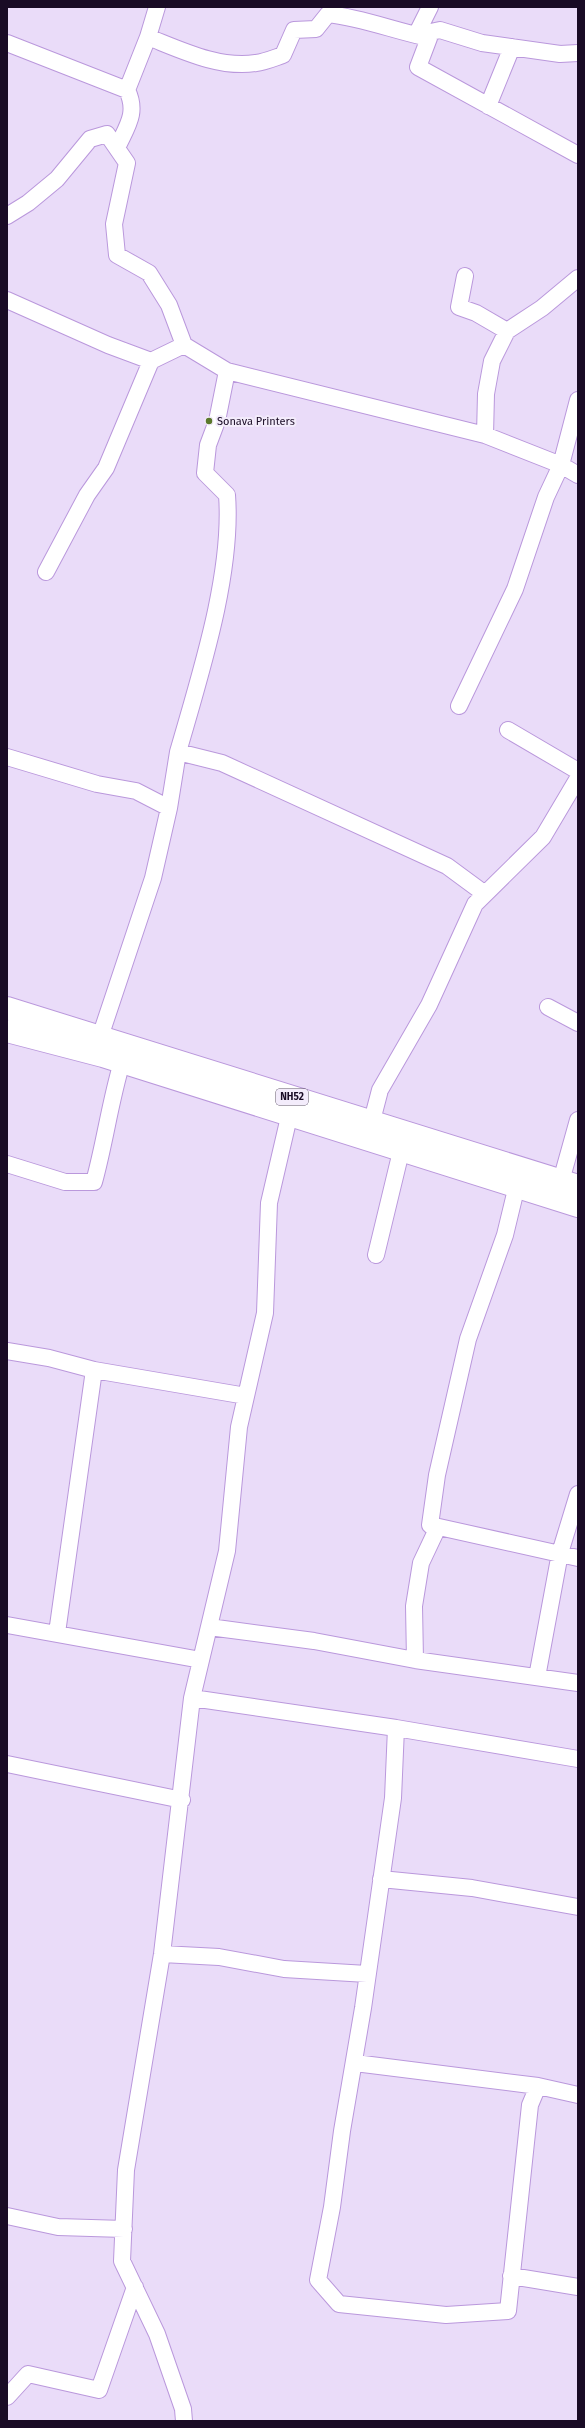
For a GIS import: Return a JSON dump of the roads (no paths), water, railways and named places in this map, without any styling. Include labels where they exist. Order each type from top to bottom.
[{"type":"highway","name":"NH52","points":[[7,1008],[100,1037],[291,1106],[519,1178],[578,1206]]},
{"type":"highway","name":"NH52","points":[[7,1031],[291,1106]]},
{"type":"highway","name":"NH52","points":[[519,1178],[570,1183]]},
{"type":"street","points":[[127,90],[148,37],[157,7]]},
{"type":"street","points":[[416,35],[430,7]]},
{"type":"street","points":[[148,37],[185,52],[224,63],[255,64],[283,55],[294,30],[316,29],[328,14],[355,17],[429,38],[418,67],[578,155]]},
{"type":"street","points":[[416,35],[440,30],[482,43],[560,54],[578,53]]},
{"type":"street","points":[[7,43],[127,90],[134,103],[130,118],[116,148]]},
{"type":"street","points":[[488,106],[512,47]]},
{"type":"street","points":[[7,216],[28,203],[57,179],[90,140],[107,134],[127,163],[114,224],[117,255],[149,273],[169,306],[184,345],[227,371],[485,435],[561,465],[578,475]]},
{"type":"street","points":[[465,276],[459,307],[476,313],[507,332]]},
{"type":"street","points":[[485,435],[486,394],[492,362],[507,332],[542,308],[578,278]]},
{"type":"street","points":[[7,300],[108,345],[151,361]]},
{"type":"street","points":[[46,572],[87,495],[106,468],[151,361],[184,345]]},
{"type":"street","points":[[100,1037],[153,878],[169,808],[178,752],[198,683],[223,569],[228,514],[227,495],[205,473],[208,445],[217,422],[227,371]]},
{"type":"street","points":[[459,706],[515,589],[543,504],[561,465],[578,400]]},
{"type":"street","points":[[508,730],[578,771]]},
{"type":"street","points":[[178,752],[222,763],[447,866],[485,894]]},
{"type":"street","points":[[7,757],[97,784],[136,791],[169,808]]},
{"type":"street","points":[[369,1131],[380,1090],[430,1005],[475,904],[543,837],[578,778]]},
{"type":"street","points":[[548,1007],[578,1024]]},
{"type":"street","points":[[7,1164],[65,1182],[94,1182],[104,1143],[114,1086],[122,1062]]},
{"type":"street","points":[[184,2421],[184,2409],[157,2334],[122,2261],[126,2170],[162,1954],[182,1800],[192,1698],[227,1551],[239,1427],[265,1313],[269,1203],[291,1106]]},
{"type":"street","points":[[570,1183],[578,1120]]},
{"type":"street","points":[[376,1255],[403,1141]]},
{"type":"street","points":[[519,1178],[502,1242],[468,1339],[437,1475],[430,1525],[578,1558]]},
{"type":"street","points":[[7,1351],[49,1358],[94,1370],[246,1396]]},
{"type":"street","points":[[57,1633],[94,1370]]},
{"type":"street","points":[[537,1677],[560,1553],[578,1494]]},
{"type":"street","points":[[415,1660],[414,1606],[421,1564],[438,1526]]},
{"type":"street","points":[[7,1625],[201,1660]]},
{"type":"street","points":[[209,1627],[314,1641],[415,1660],[578,1683]]},
{"type":"street","points":[[192,1698],[396,1728],[578,1759]]},
{"type":"street","points":[[396,1728],[393,1798],[355,2063],[342,2131],[332,2207],[318,2280],[339,2304],[446,2315],[508,2311],[530,2105],[538,2086]]},
{"type":"street","points":[[7,1764],[182,1800]]},
{"type":"street","points":[[381,1879],[472,1888],[578,1907]]},
{"type":"street","points":[[162,1954],[219,1957],[284,1969],[367,1974]]},
{"type":"street","points":[[355,2063],[538,2086],[578,2095]]},
{"type":"street","points":[[7,2216],[58,2227],[124,2229]]},
{"type":"street","points":[[511,2276],[578,2287]]},
{"type":"street","points":[[7,2396],[28,2374],[99,2390],[135,2288]]},
{"type":"place","name":"Sonava Printers","points":[[209,421]]}]
